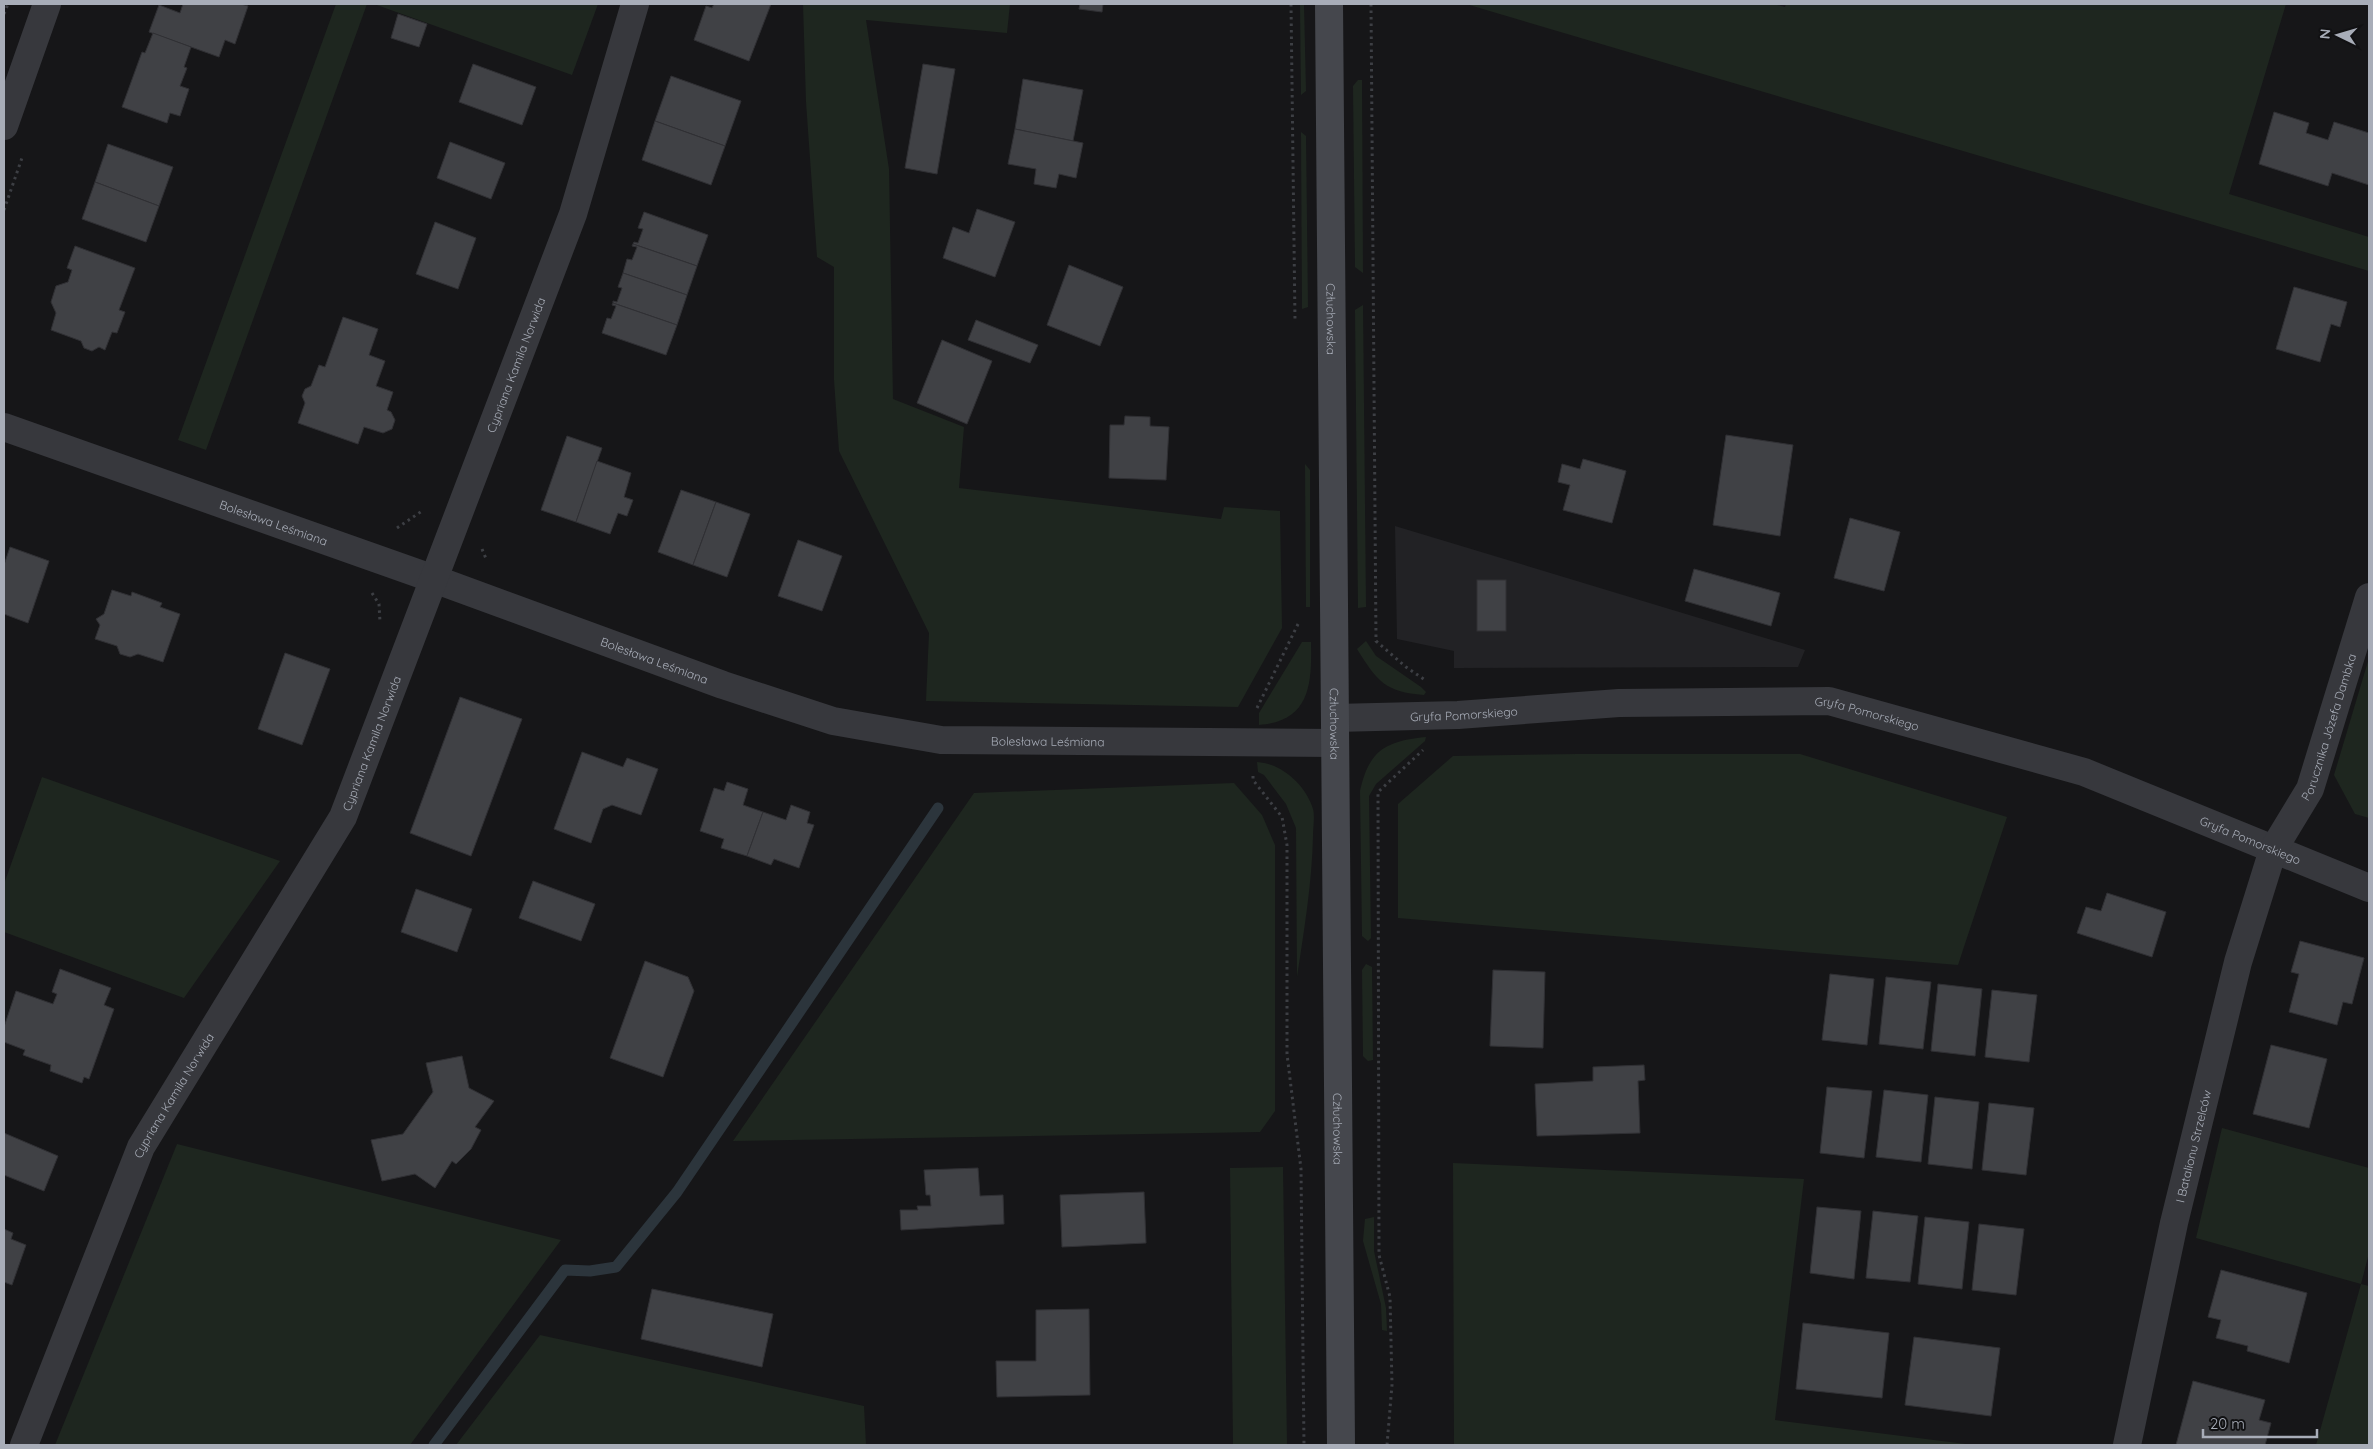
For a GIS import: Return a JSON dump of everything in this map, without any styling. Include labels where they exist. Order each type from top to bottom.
[{"type":"main road","name":"Człuchowska","points":[[1329,4],[1341,1445]]},
{"type":"street","points":[[4,126],[47,4]]},
{"type":"street","name":"Cypriana Kamila Norwida","points":[[24,1445],[141,1147],[343,817],[573,214],[635,4]]},
{"type":"street","name":"Bolesława Leśmiana","points":[[4,427],[434,579],[723,685],[833,722],[942,740],[1334,731]]},
{"type":"street","name":"Porucznika Józefa Dambka","points":[[2273,850],[2310,789],[2369,597]]},
{"type":"street","name":"Gryfa Pomorskiego","points":[[1334,731],[1458,715],[1619,703],[1829,701],[2084,772],[2369,888]]},
{"type":"street","name":"I Batalionu Strzelców","points":[[2127,1445],[2174,1223],[2238,962],[2273,850]]},
{"type":"path","points":[[4,14],[8,4]]},
{"type":"path","points":[[1291,4],[1295,325]]},
{"type":"path","points":[[1371,4],[1376,641],[1406,667],[1430,684]]},
{"type":"path","points":[[391,529],[400,528],[423,511],[429,498],[460,509]]},
{"type":"path","points":[[481,545],[487,562],[492,566]]},
{"type":"path","points":[[1254,716],[1299,622],[1299,612]]},
{"type":"path","points":[[1387,1445],[1392,1385],[1390,1297],[1379,1255],[1378,792],[1423,750],[1431,746]]},
{"type":"path","points":[[1253,770],[1253,780],[1282,817],[1287,846],[1288,1054],[1294,1119],[1302,1169],[1304,1445]]},
{"type":"shaded area","points":[[336,4],[367,4],[206,450],[178,440]]},
{"type":"shaded area","points":[[374,4],[598,4],[572,75]]},
{"type":"shaded area","points":[[803,4],[1010,4],[1007,33],[866,20],[889,169],[893,399],[964,427],[959,488],[1221,519],[1224,507],[1280,511],[1282,628],[1238,707],[926,701],[929,633],[839,451],[834,380],[834,267],[817,257],[806,102]]},
{"type":"shaded area","points":[[1300,4],[1304,4],[1306,91],[1301,95]]},
{"type":"shaded area","points":[[1466,4],[1774,4],[1785,7],[1786,4],[2286,4],[2229,194],[2369,237],[2369,271]]},
{"type":"shaded area","points":[[1358,80],[1362,80],[1363,273],[1355,267],[1353,86]]},
{"type":"shaded area","points":[[1301,132],[1306,136],[1308,307],[1302,309]]},
{"type":"shaded area","points":[[1363,305],[1366,607],[1358,608],[1355,310]]},
{"type":"shaded area","points":[[1305,464],[1310,470],[1310,607],[1306,607]]},
{"type":"shaded area","points":[[1395,526],[1805,650],[1798,667],[1454,668],[1454,651],[1397,639]]},
{"type":"shaded area","points":[[1366,641],[1376,656],[1421,687],[1426,692],[1424,695],[1400,691],[1383,683],[1370,669],[1357,649]]},
{"type":"shaded area","points":[[1302,642],[1311,642],[1310,672],[1304,698],[1298,708],[1289,716],[1276,722],[1259,725],[1259,713]]},
{"type":"shaded area","points":[[2369,658],[2369,818],[2355,814],[2334,775]]},
{"type":"shaded area","points":[[1426,737],[1425,741],[1376,784],[1369,796],[1371,938],[1368,941],[1362,936],[1360,791],[1368,766],[1381,750],[1400,741]]},
{"type":"shaded area","points":[[1800,754],[2007,817],[1958,965],[1398,918],[1398,804],[1453,756]]},
{"type":"shaded area","points":[[1257,762],[1275,766],[1299,784],[1310,800],[1314,812],[1309,889],[1297,977],[1296,828],[1286,804],[1264,775],[1258,772]]},
{"type":"shaded area","points":[[42,777],[280,861],[184,998],[4,932],[4,884]]},
{"type":"shaded area","points":[[1234,783],[1262,815],[1275,845],[1275,1111],[1260,1132],[733,1141],[974,793]]},
{"type":"shaded area","points":[[1366,964],[1372,967],[1373,1060],[1368,1061],[1363,1056],[1362,970]]},
{"type":"shaded area","points":[[2222,1128],[2369,1168],[2369,1253],[2361,1284],[2196,1238]]},
{"type":"shaded area","points":[[177,1144],[561,1240],[410,1445],[55,1445]]},
{"type":"shaded area","points":[[1453,1163],[1804,1179],[1775,1420],[1974,1445],[1454,1445]]},
{"type":"shaded area","points":[[1283,1167],[1287,1445],[1233,1445],[1230,1168]]},
{"type":"shaded area","points":[[1374,1217],[1374,1251],[1386,1308],[1387,1331],[1382,1330],[1381,1304],[1363,1241],[1365,1219]]},
{"type":"shaded area","points":[[2361,1284],[2369,1286],[2369,1445],[2316,1445]]},
{"type":"shaded area","points":[[540,1335],[864,1406],[866,1445],[456,1445]]},
{"type":"building","points":[[183,4],[241,4],[248,6],[235,44],[225,40],[219,57],[149,32],[159,5],[180,13]]},
{"type":"building","points":[[714,4],[771,4],[749,61],[694,40],[706,6],[712,8]]},
{"type":"building","points":[[1080,4],[1103,4],[1102,12],[1079,9]]},
{"type":"building","points":[[398,14],[427,24],[419,47],[391,38]]},
{"type":"building","points":[[153,33],[191,47],[184,67],[187,68],[180,86],[189,89],[180,116],[170,113],[167,123],[122,107],[142,52],[145,53]]},
{"type":"building","points":[[473,64],[536,87],[522,125],[459,102]]},
{"type":"building","points":[[923,64],[955,69],[937,174],[905,168]]},
{"type":"building","points":[[671,76],[741,101],[725,146],[655,121]]},
{"type":"building","points":[[1023,79],[1083,90],[1073,141],[1015,129]]},
{"type":"building","points":[[2274,112],[2309,123],[2306,133],[2328,140],[2334,122],[2369,133],[2369,185],[2332,173],[2328,186],[2259,164]]},
{"type":"building","points":[[655,121],[725,146],[711,185],[642,160]]},
{"type":"building","points":[[1015,129],[1083,143],[1076,178],[1059,174],[1056,188],[1034,184],[1036,169],[1008,164]]},
{"type":"building","points":[[450,142],[505,163],[491,199],[437,178]]},
{"type":"building","points":[[108,144],[173,167],[159,206],[95,182]]},
{"type":"building","points":[[95,182],[159,206],[146,242],[82,219]]},
{"type":"building","points":[[977,209],[1015,222],[995,277],[943,258],[953,227],[969,233]]},
{"type":"building","points":[[644,212],[708,235],[697,266],[633,244],[634,242],[638,243],[643,229],[638,228]]},
{"type":"building","points":[[435,222],[476,238],[458,289],[416,274]]},
{"type":"building","points":[[633,244],[697,266],[687,295],[623,273],[627,259],[632,260],[637,247],[632,246]]},
{"type":"building","points":[[75,246],[135,268],[119,310],[125,312],[117,333],[112,332],[105,350],[99,347],[92,351],[84,348],[81,341],[51,330],[56,313],[51,302],[56,286],[68,282],[72,270],[67,268]]},
{"type":"building","points":[[1069,265],[1123,287],[1100,346],[1047,325]]},
{"type":"building","points":[[623,273],[687,295],[677,325],[613,303],[613,301],[617,302],[622,288],[618,287]]},
{"type":"building","points":[[2294,287],[2347,302],[2340,327],[2331,324],[2320,362],[2276,349]]},
{"type":"building","points":[[613,303],[677,325],[666,355],[602,333],[607,318],[611,319],[616,306],[612,305]]},
{"type":"building","points":[[343,317],[378,329],[369,355],[385,361],[376,386],[393,392],[387,410],[391,412],[395,420],[392,429],[383,433],[364,427],[358,444],[298,423],[305,403],[302,396],[305,389],[311,386],[319,365],[325,367]]},
{"type":"building","points":[[976,320],[1038,345],[1030,363],[968,340]]},
{"type":"building","points":[[942,340],[992,361],[967,424],[917,403]]},
{"type":"building","points":[[1125,416],[1150,417],[1150,426],[1169,427],[1166,480],[1109,478],[1110,425],[1124,425]]},
{"type":"building","points":[[1726,435],[1793,445],[1780,536],[1713,525]]},
{"type":"building","points":[[567,436],[602,448],[576,522],[541,510]]},
{"type":"building","points":[[1583,459],[1626,471],[1612,523],[1563,510],[1570,485],[1558,482],[1562,464],[1580,469]]},
{"type":"building","points":[[597,461],[631,473],[624,497],[633,500],[627,516],[618,513],[610,534],[576,522]]},
{"type":"building","points":[[681,490],[716,502],[693,565],[658,552]]},
{"type":"building","points":[[716,502],[750,514],[727,577],[693,565]]},
{"type":"building","points":[[1850,518],[1900,532],[1884,591],[1834,578]]},
{"type":"building","points":[[798,540],[842,556],[822,611],[778,596]]},
{"type":"building","points":[[10,547],[49,561],[28,623],[4,614],[4,565]]},
{"type":"building","points":[[1694,569],[1780,593],[1771,626],[1685,601]]},
{"type":"building","points":[[1477,580],[1506,580],[1506,631],[1477,631]]},
{"type":"building","points":[[112,590],[131,596],[132,592],[162,603],[160,607],[180,614],[163,662],[138,654],[130,657],[120,654],[117,646],[95,639],[100,625],[96,619],[104,614]]},
{"type":"building","points":[[285,653],[330,669],[302,745],[258,729]]},
{"type":"building","points":[[460,697],[522,719],[471,856],[410,833]]},
{"type":"building","points":[[582,752],[623,767],[627,758],[658,769],[641,815],[612,805],[603,809],[591,843],[554,829]]},
{"type":"building","points":[[727,782],[748,789],[743,805],[763,812],[747,856],[721,848],[724,839],[700,831],[714,788],[724,791]]},
{"type":"building","points":[[791,805],[810,812],[807,823],[814,825],[799,868],[774,859],[771,865],[747,856],[763,812],[786,820]]},
{"type":"building","points":[[533,881],[595,904],[581,941],[519,918]]},
{"type":"building","points":[[416,889],[472,909],[457,952],[401,932]]},
{"type":"building","points":[[2107,893],[2166,912],[2152,957],[2077,933],[2086,907],[2101,911]]},
{"type":"building","points":[[2300,941],[2364,958],[2352,1004],[2343,1002],[2337,1025],[2289,1012],[2299,974],[2291,972]]},
{"type":"building","points":[[645,961],[688,977],[694,991],[663,1077],[610,1058]]},
{"type":"building","points":[[60,969],[111,988],[104,1005],[114,1009],[89,1079],[84,1077],[82,1083],[50,1071],[51,1065],[23,1055],[25,1050],[4,1042],[4,1027],[16,991],[53,1004],[57,994],[52,992]]},
{"type":"building","points":[[1493,970],[1545,972],[1543,1048],[1490,1046]]},
{"type":"building","points":[[1830,974],[1874,979],[1867,1045],[1822,1040]]},
{"type":"building","points":[[1886,977],[1931,982],[1923,1049],[1879,1044]]},
{"type":"building","points":[[1938,984],[1982,989],[1975,1056],[1931,1051]]},
{"type":"building","points":[[1992,990],[2037,995],[2029,1062],[1985,1057]]},
{"type":"building","points":[[2271,1045],[2327,1059],[2309,1128],[2253,1114]]},
{"type":"building","points":[[462,1056],[469,1088],[494,1101],[475,1127],[481,1130],[471,1149],[456,1164],[452,1161],[435,1188],[415,1174],[382,1181],[371,1140],[403,1134],[433,1092],[426,1063]]},
{"type":"building","points":[[1644,1065],[1645,1080],[1638,1081],[1640,1133],[1537,1136],[1535,1084],[1593,1081],[1593,1067]]},
{"type":"building","points":[[1827,1087],[1872,1091],[1864,1158],[1820,1153]]},
{"type":"building","points":[[1884,1090],[1928,1095],[1921,1162],[1876,1157]]},
{"type":"building","points":[[1935,1097],[1979,1102],[1972,1169],[1928,1164]]},
{"type":"building","points":[[1989,1103],[2034,1108],[2026,1175],[1982,1170]]},
{"type":"building","points":[[4,1133],[58,1156],[44,1191],[4,1175]]},
{"type":"building","points":[[978,1168],[980,1196],[1003,1195],[1004,1224],[901,1230],[900,1210],[918,1210],[917,1206],[931,1206],[930,1195],[926,1195],[924,1170]]},
{"type":"building","points":[[1144,1192],[1146,1243],[1062,1247],[1060,1195]]},
{"type":"building","points":[[1817,1207],[1861,1211],[1854,1279],[1810,1273]]},
{"type":"building","points":[[1873,1211],[1918,1216],[1910,1282],[1866,1278]]},
{"type":"building","points":[[1925,1217],[1969,1222],[1962,1289],[1918,1284]]},
{"type":"building","points":[[1979,1224],[2024,1229],[2016,1295],[1972,1290]]},
{"type":"building","points":[[4,1229],[13,1233],[11,1239],[26,1245],[12,1285],[4,1282]]},
{"type":"building","points":[[2221,1270],[2307,1293],[2289,1363],[2247,1351],[2248,1346],[2216,1338],[2221,1320],[2208,1317]]},
{"type":"building","points":[[652,1289],[773,1314],[762,1367],[641,1339]]},
{"type":"building","points":[[1089,1309],[1090,1395],[997,1397],[996,1361],[1036,1361],[1036,1310]]},
{"type":"building","points":[[1803,1323],[1889,1333],[1882,1398],[1796,1389]]},
{"type":"building","points":[[1914,1337],[2000,1348],[1991,1416],[1905,1405]]},
{"type":"building","points":[[2193,1381],[2265,1400],[2259,1420],[2271,1423],[2265,1445],[2176,1445]]},
{"type":"waterway","points":[[434,1445],[565,1270],[590,1271],[616,1267],[677,1192],[938,808]]}]
